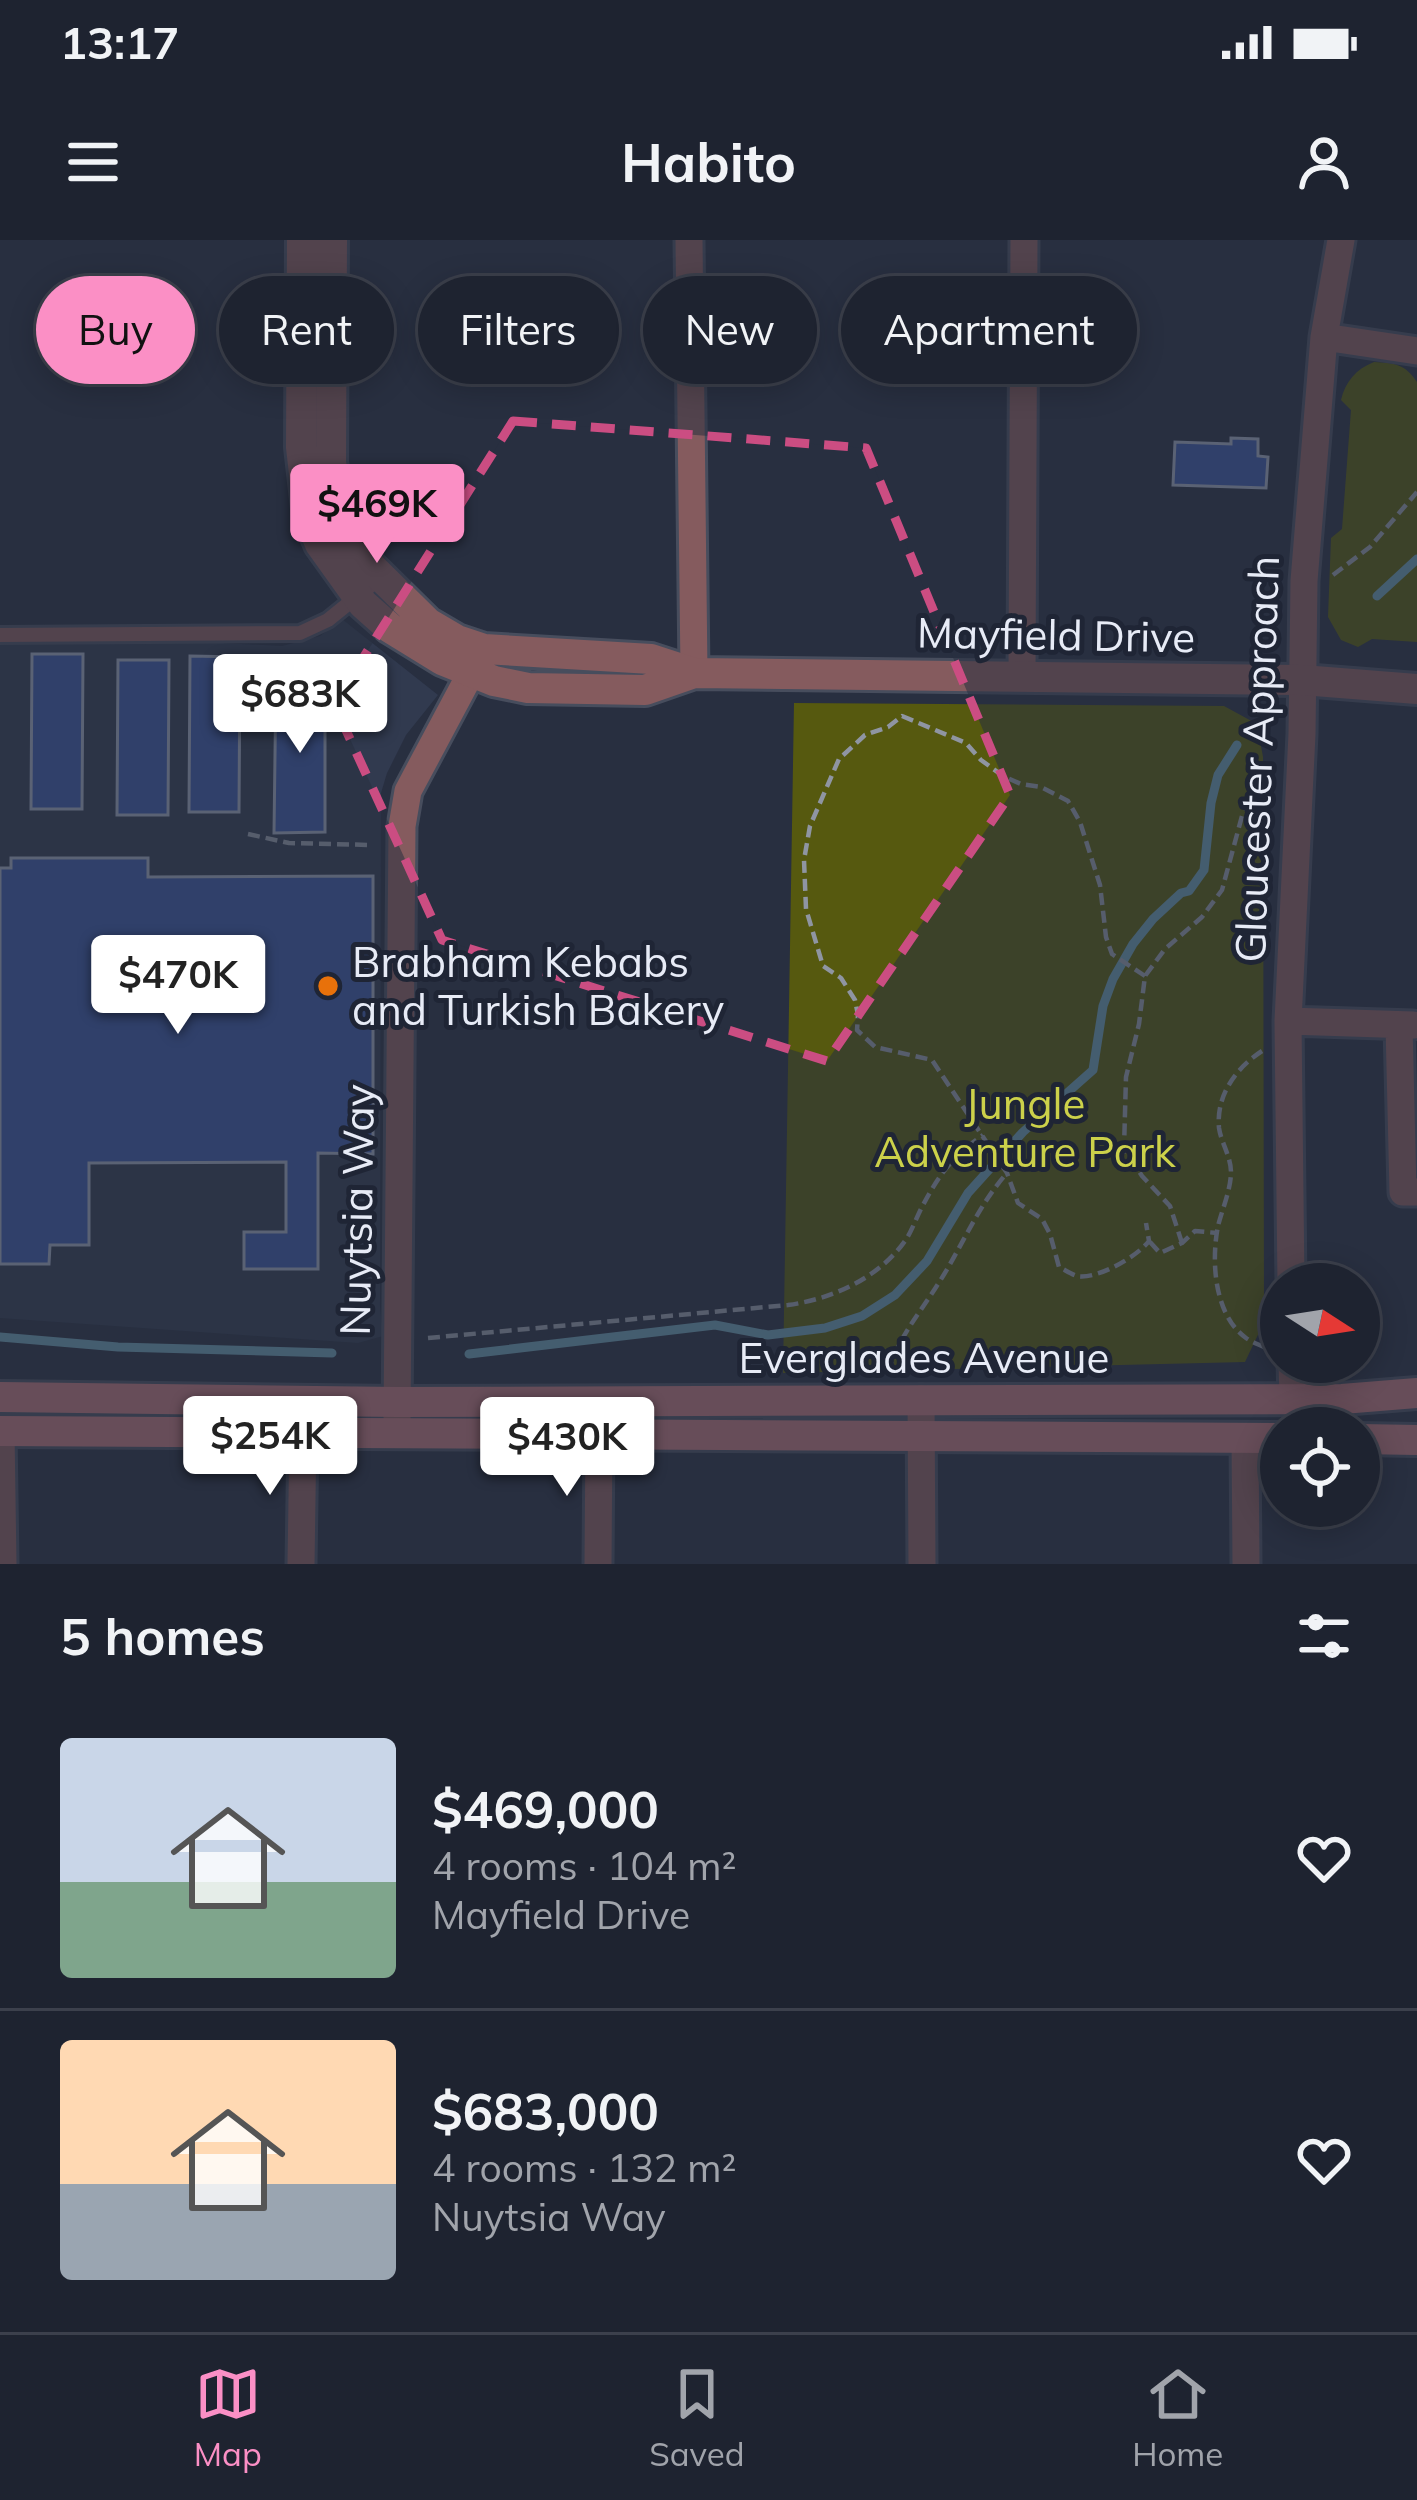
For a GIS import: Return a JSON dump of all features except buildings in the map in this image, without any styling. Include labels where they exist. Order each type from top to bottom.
[{"type":"main road","name":"Everglades Avenue","points":[[1,1431],[303,1433],[397,1417],[920,1400],[1417,1394]]},
{"type":"main road","name":"Everglades Avenue","points":[[0,1397],[397,1417],[599,1434],[1260,1438]]},
{"type":"main road","points":[[1380,1439],[1417,1440]]},
{"type":"street","name":"Mayfield Drive","points":[[302,240],[301,447],[309,517],[320,544],[369,587],[457,640],[478,661],[651,658],[694,673],[1302,680],[1417,689]]},
{"type":"street","name":"Mayfield Drive","points":[[332,240],[331,464],[369,587]]},
{"type":"street","points":[[689,240],[694,673]]},
{"type":"street","points":[[1022,675],[1024,240]]},
{"type":"street","name":"Gloucester Approach","points":[[1291,1263],[1281,1032],[1302,734],[1304,581],[1324,337],[1341,240]]},
{"type":"street","points":[[1324,337],[1417,351]]},
{"type":"street","name":"Nuytsia Way","points":[[397,1417],[402,846],[408,790],[478,661]]},
{"type":"street","points":[[1281,1032],[1408,1025],[1403,1192],[1417,1192]]},
{"type":"street","points":[[1289,1383],[1293,1399]]},
{"type":"street","points":[[920,1400],[922,1564]]},
{"type":"street","points":[[1,1431],[3,1564]]},
{"type":"street","points":[[301,1564],[303,1433]]},
{"type":"street","points":[[598,1564],[599,1434]]},
{"type":"street","points":[[1245,1438],[1246,1564]]},
{"type":"lane","points":[[0,634],[300,633],[328,620],[369,587]]},
{"type":"path","points":[[1323,580],[1370,548],[1417,492]]},
{"type":"path","points":[[1145,976],[1112,954],[1100,885],[1080,822],[1068,801],[1004,776],[966,743],[902,716],[866,735],[839,759],[810,826],[806,909],[823,966],[841,978],[855,1000],[857,1030],[874,1046],[932,1060],[1007,1173],[1018,1203],[1042,1219],[1059,1267],[1079,1276],[1095,1275],[1138,1256],[1149,1241]]},
{"type":"path","points":[[1182,1243],[1169,1206],[1124,1149],[1126,1077],[1145,976],[1222,890],[1242,816],[1258,790],[1281,774]]},
{"type":"path","points":[[248,834],[289,843],[402,846]]},
{"type":"path","points":[[1260,1346],[1248,1340],[1228,1316],[1214,1269],[1231,1173],[1219,1126],[1227,1088],[1244,1062],[1281,1032]]},
{"type":"path","points":[[428,1338],[788,1305],[828,1296],[884,1264],[906,1240],[950,1160],[982,1135]]},
{"type":"path","points":[[885,1380],[913,1317],[936,1288],[986,1197],[1007,1173]]},
{"type":"path","points":[[1146,1223],[1149,1241],[1160,1253],[1196,1231],[1217,1233]]},
{"type":"highlighted area","points":[[513,421],[866,448],[1010,795],[827,1061],[442,940],[334,704]]},
{"type":"shaded area","points":[[342,619],[438,695],[406,735],[381,793],[383,1336],[358,1343],[0,1318],[0,632],[282,646],[320,636]]},
{"type":"green space","points":[[1374,362],[1399,366],[1417,382],[1417,642],[1372,639],[1358,647],[1341,640],[1328,617],[1331,538],[1342,529],[1351,410],[1341,400],[1352,377]]},
{"type":"green space","name":"Jungle Adventure Park","points":[[794,703],[1224,706],[1257,724],[1263,757],[1264,1263],[1260,1263],[1260,1330],[1245,1362],[783,1373]]},
{"type":"waterway","points":[[1377,596],[1417,559]]},
{"type":"waterway","points":[[469,1354],[715,1325],[768,1335],[825,1328],[862,1316],[895,1295],[927,1261],[968,1193],[1023,1132],[1093,1070],[1103,1006],[1113,979],[1153,919],[1189,891],[1204,870],[1218,775],[1237,745]]},
{"type":"waterway","points":[[0,1337],[118,1347],[332,1353]]},
{"type":"place","name":"Brabham Kebabs and Turkish Bakery","points":[[328,986]]}]
